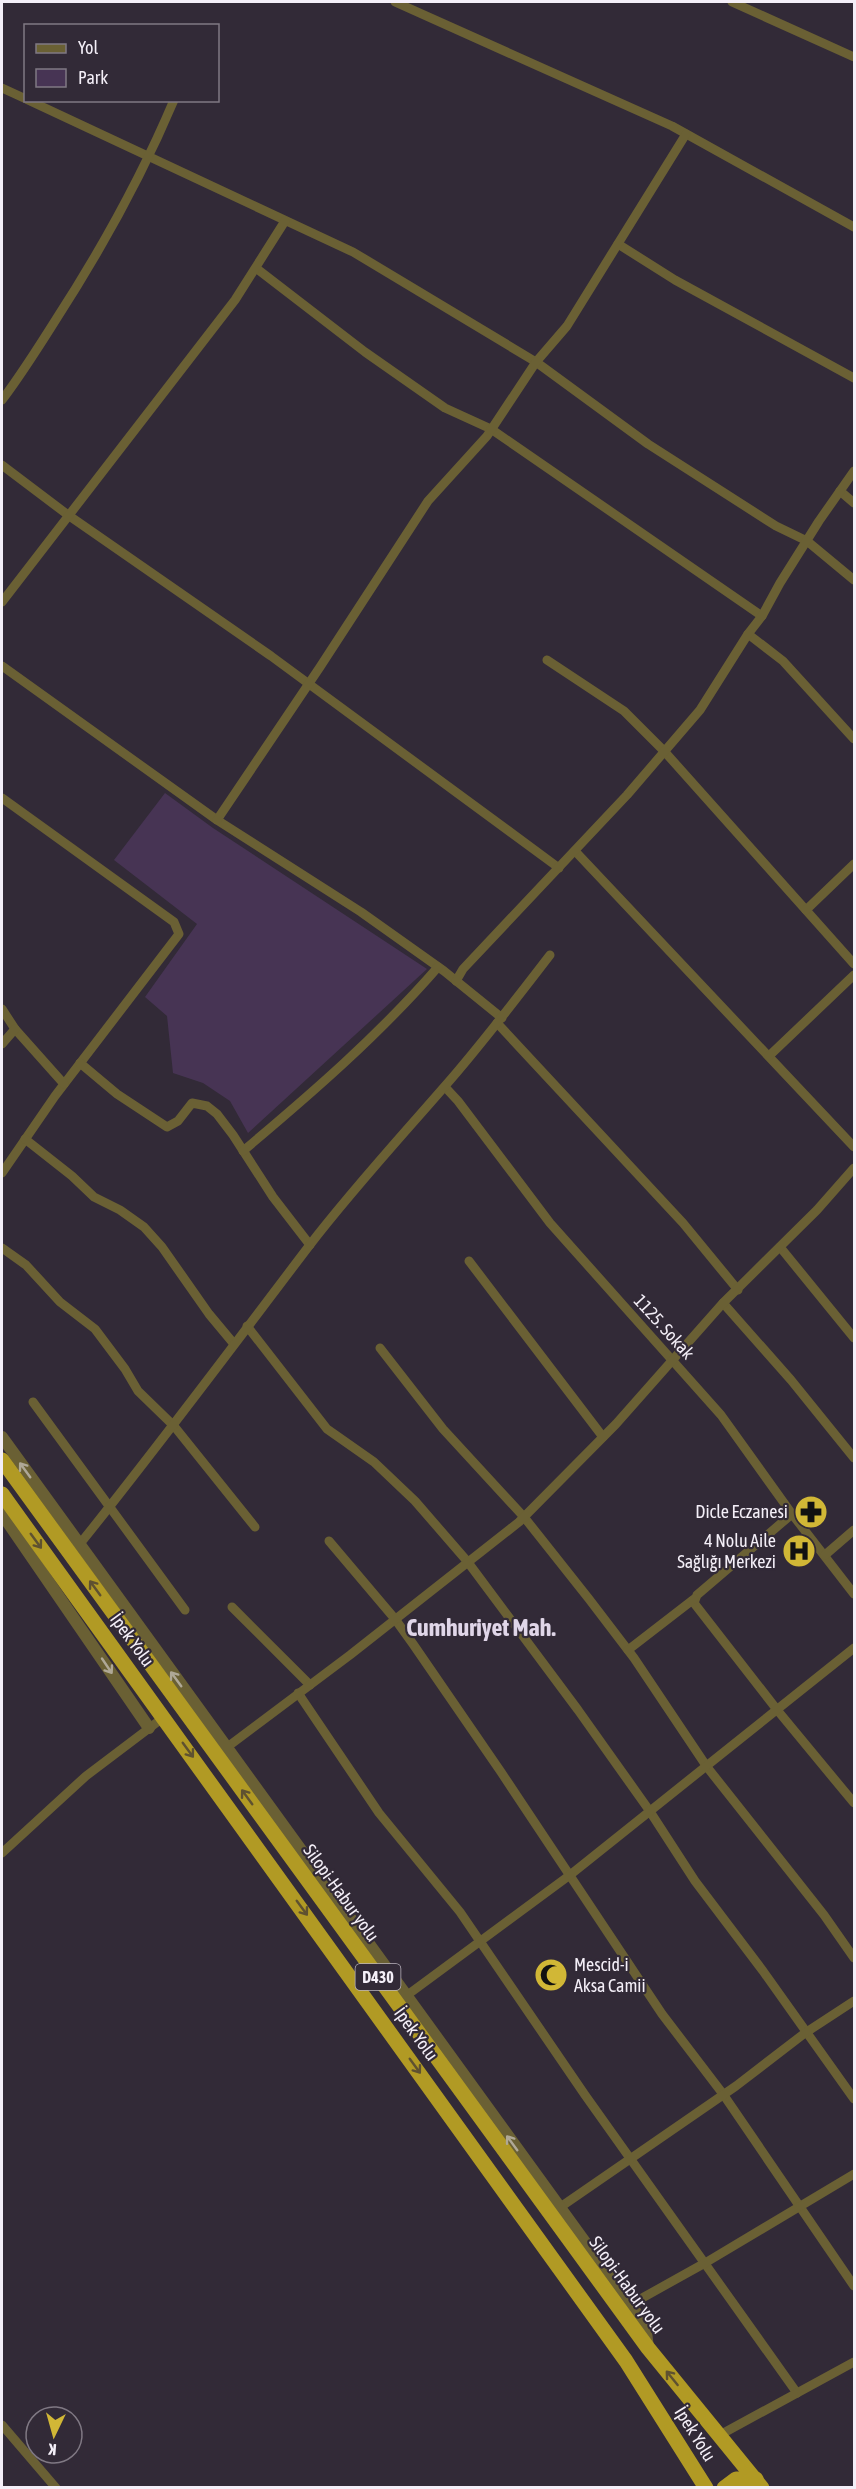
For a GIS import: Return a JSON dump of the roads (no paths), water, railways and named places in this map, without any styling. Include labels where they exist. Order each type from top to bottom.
[{"type":"highway","name":"Silopi-Habur yolu","points":[[2,1460],[302,1872],[625,2308],[648,2348],[718,2436],[759,2483]]},
{"type":"highway","name":"İpek Yolu","points":[[2,1494],[626,2361],[706,2487]]},
{"type":"highway","points":[[285,1885],[302,1872]]},
{"type":"highway","points":[[724,2487],[736,2479],[759,2483]]},
{"type":"street","points":[[395,2],[686,134],[855,227]]},
{"type":"street","points":[[732,2],[855,57]]},
{"type":"street","points":[[2,88],[24,99]]},
{"type":"street","points":[[31,102],[353,252],[536,362],[648,444],[776,526],[807,541],[855,580]]},
{"type":"street","points":[[2,400],[92,264],[150,158],[173,102]]},
{"type":"street","points":[[217,820],[428,501],[491,429],[536,362],[567,326],[686,134]]},
{"type":"street","points":[[2,602],[235,300],[285,221]]},
{"type":"street","points":[[618,244],[675,279],[855,378]]},
{"type":"street","points":[[255,268],[365,352],[446,408],[491,429],[762,616]]},
{"type":"street","points":[[2,465],[68,515],[262,650],[559,868]]},
{"type":"street","points":[[456,981],[463,969],[575,851],[700,710],[762,616],[807,541],[855,471]]},
{"type":"street","points":[[840,491],[855,503]]},
{"type":"street","points":[[748,634],[783,661],[855,739]]},
{"type":"street","points":[[547,660],[624,711],[664,751],[855,964]]},
{"type":"street","points":[[2,666],[217,820],[361,912],[456,981],[500,1020],[683,1223],[738,1290]]},
{"type":"street","points":[[2,798],[106,871],[174,922],[179,930],[179,934],[64,1084],[2,1173]]},
{"type":"street","points":[[575,851],[855,1147]]},
{"type":"street","points":[[807,910],[855,864]]},
{"type":"street","points":[[79,1545],[174,1426],[190,1400],[310,1245],[399,1137],[445,1087],[550,955]]},
{"type":"street","points":[[243,1150],[315,1091],[409,1000],[438,967]]},
{"type":"street","points":[[770,1056],[855,975]]},
{"type":"street","points":[[2,1009],[15,1029],[64,1084]]},
{"type":"street","points":[[2,1044],[15,1029]]},
{"type":"street","points":[[80,1063],[117,1094],[167,1128],[178,1121],[192,1103],[207,1106],[217,1114],[273,1197],[310,1245]]},
{"type":"street","name":"1125. Sokak","points":[[445,1087],[550,1223],[720,1415],[792,1514],[855,1594]]},
{"type":"street","points":[[25,1139],[72,1176],[93,1197],[120,1210],[144,1227],[162,1246],[209,1314],[234,1344]]},
{"type":"street","points":[[226,1748],[395,1619],[524,1516],[603,1437],[723,1303],[855,1168]]},
{"type":"street","points":[[780,1247],[855,1338]]},
{"type":"street","points":[[2,1248],[26,1265],[60,1302],[95,1329],[125,1369],[138,1391],[174,1426],[255,1527]]},
{"type":"street","points":[[469,1261],[603,1437]]},
{"type":"street","points":[[723,1303],[853,1454]]},
{"type":"street","points":[[247,1326],[327,1429],[374,1462],[415,1501],[467,1561],[578,1710],[649,1810],[695,1881],[855,2099]]},
{"type":"street","points":[[380,1348],[443,1429],[524,1516],[628,1650],[707,1767],[824,1915],[855,1958]]},
{"type":"street","points":[[33,1402],[185,1610]]},
{"type":"street","points":[[2,1437],[559,2208],[625,2308],[855,2174]]},
{"type":"street","points":[[2,1514],[149,1728]]},
{"type":"street","points":[[628,1650],[694,1599],[792,1514]]},
{"type":"street","points":[[825,1555],[855,1530]]},
{"type":"street","points":[[329,1541],[395,1619],[662,2014],[723,2094],[855,2286]]},
{"type":"street","points":[[694,1599],[699,1610],[778,1711],[851,1793],[855,1803]]},
{"type":"street","points":[[232,1607],[310,1684]]},
{"type":"street","points":[[406,1996],[570,1875],[855,1648]]},
{"type":"street","points":[[298,1693],[379,1813],[460,1912],[585,2095],[797,2393]]},
{"type":"street","points":[[2,1853],[86,1776],[164,1717]]},
{"type":"street","points":[[559,2208],[723,2094],[805,2033],[855,2001]]},
{"type":"street","points":[[718,2436],[855,2362]]},
{"type":"street","points":[[2,2425],[56,2487]]},
{"type":"place","name":"Dicle Eczanesi","points":[[811,1512]]},
{"type":"place","name":"4 Nolu Aile Sağlığı Merkezi","points":[[799,1551]]},
{"type":"place","name":"Mescid-i Aksa Camii","points":[[551,1975]]},
{"type":"district","name":"Cumhuriyet Mah.","points":[[481,1628]]}]
